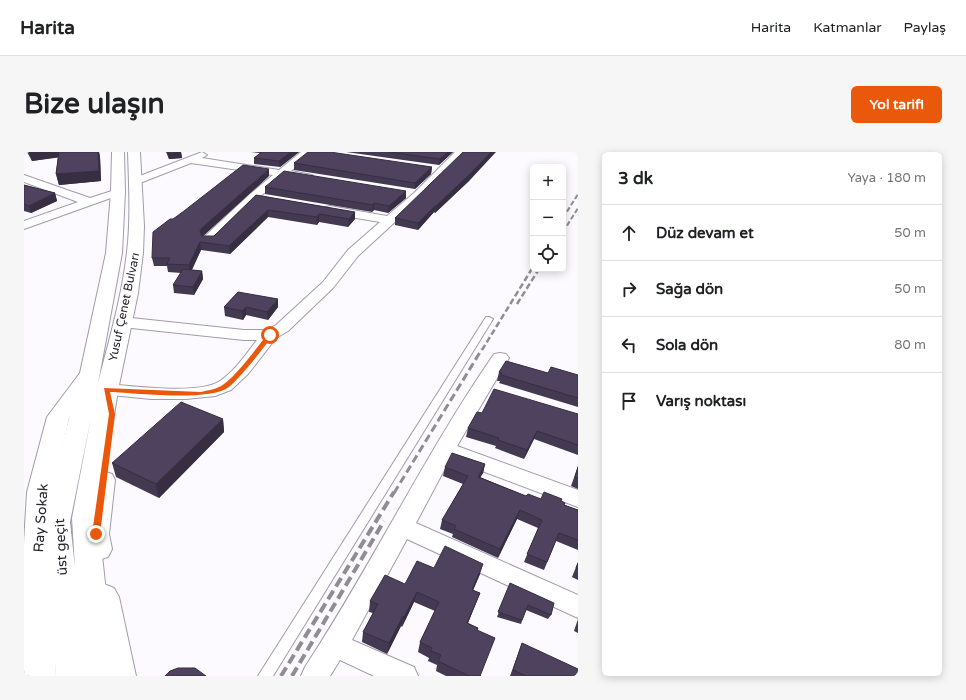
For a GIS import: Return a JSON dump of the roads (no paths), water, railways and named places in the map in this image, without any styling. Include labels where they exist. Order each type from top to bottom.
[{"type":"main road","name":"Yusuf Çenet Bulvarı","points":[[98,381],[114,253],[118,192],[118,152]]},
{"type":"main road","name":"Yusuf Çenet Bulvarı","points":[[98,381],[122,322],[136,253],[137,226],[134,152]]},
{"type":"main road","name":"Ray Sokak","points":[[40,676],[31,560],[40,492],[58,417],[98,381]]},
{"type":"main road","name":"üst geçit","points":[[72,676],[57,522],[98,381]]},
{"type":"main road","points":[[98,381],[85,518],[99,676]]},
{"type":"main road","points":[[98,381],[112,414],[96,534],[105,603],[120,676]]},
{"type":"street","points":[[136,181],[211,152]]},
{"type":"street","points":[[210,240],[253,197],[284,173],[307,152]]},
{"type":"street","points":[[98,381],[201,394],[226,386],[270,335],[282,328],[313,300],[328,285],[353,253],[418,195],[461,152]]},
{"type":"street","points":[[191,160],[321,179]]},
{"type":"street","points":[[427,169],[442,171]]},
{"type":"street","points":[[24,178],[90,202]]},
{"type":"street","points":[[24,226],[118,192]]},
{"type":"street","points":[[403,193],[418,195]]},
{"type":"street","points":[[253,197],[268,199]]},
{"type":"street","points":[[321,208],[389,220]]},
{"type":"street","points":[[122,322],[244,335],[270,335]]},
{"type":"street","points":[[315,676],[335,645],[403,527],[445,449],[491,388],[500,358]]},
{"type":"street","points":[[445,449],[578,499]]},
{"type":"street","points":[[403,527],[578,607]]},
{"type":"street","points":[[335,645],[404,676]]},
{"type":"lane","points":[[265,676],[489,319]]},
{"type":"railway","points":[[566,213],[578,194]]},
{"type":"railway","points":[[566,227],[578,208]]},
{"type":"railway","points":[[482,350],[530,272]]},
{"type":"railway","points":[[517,304],[537,272]]},
{"type":"railway","points":[[394,493],[482,349]]},
{"type":"railway","points":[[281,676],[394,492]]},
{"type":"railway","points":[[292,676],[384,521]]}]
